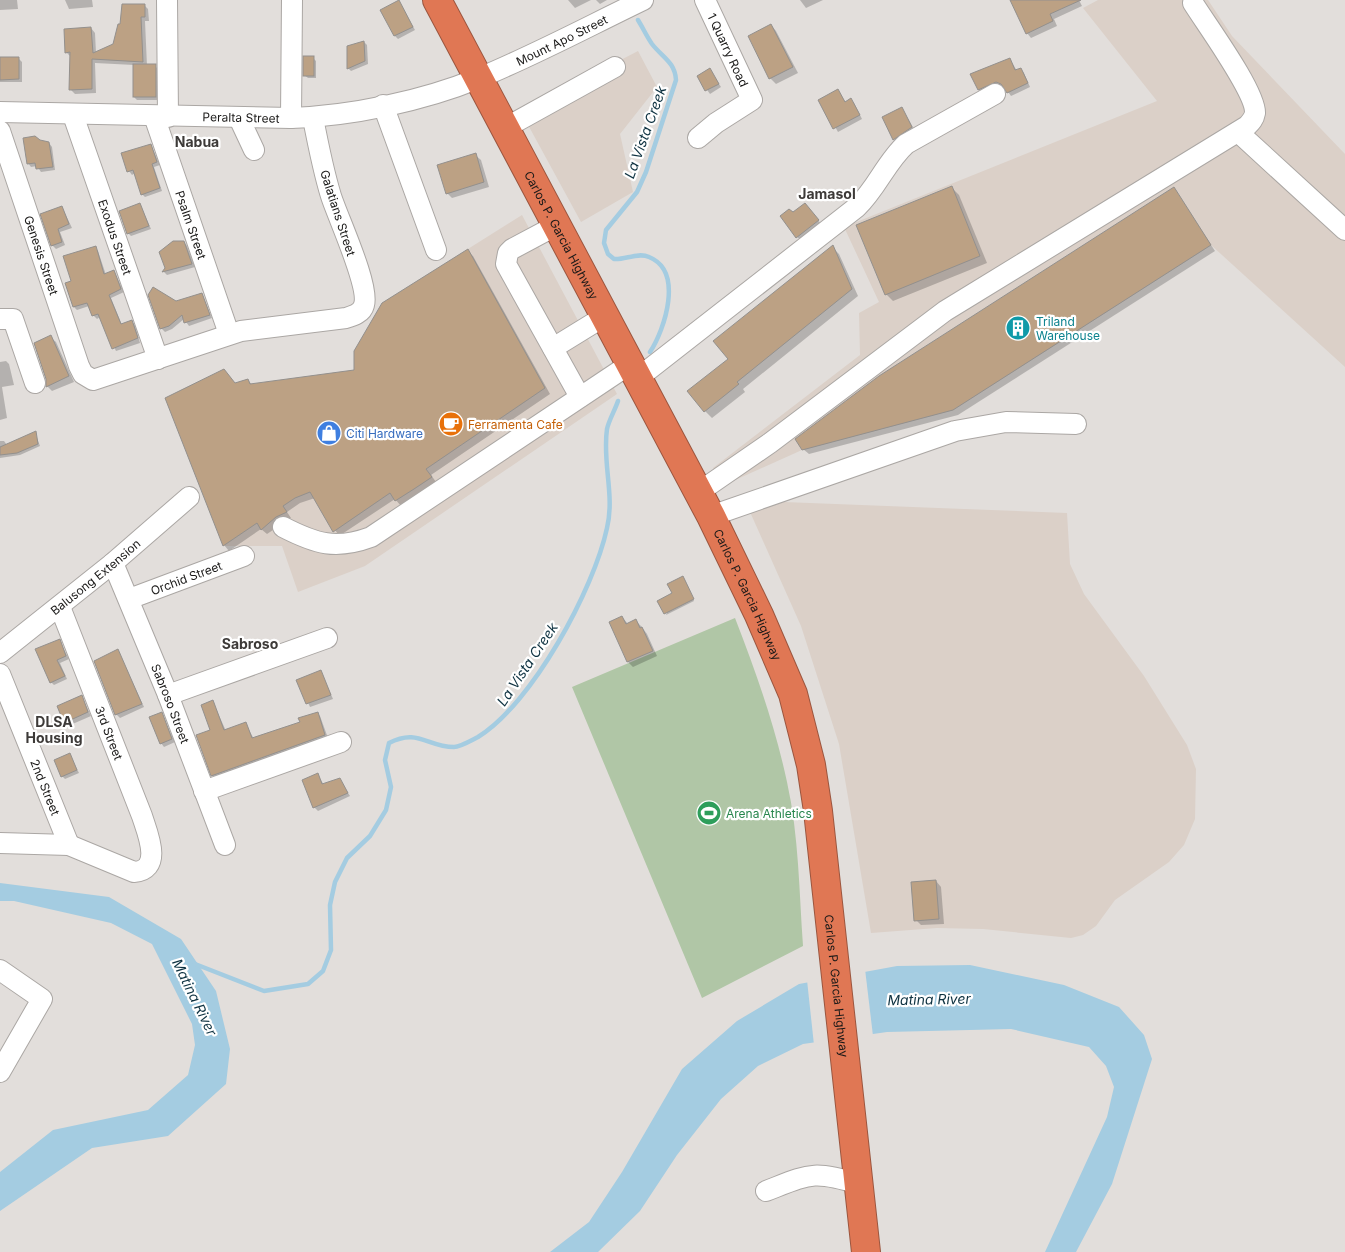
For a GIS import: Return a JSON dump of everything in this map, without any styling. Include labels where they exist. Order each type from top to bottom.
[{"type":"highway","name":"Carlos P. Garcia Highway","points":[[437,0],[699,492],[781,663],[803,728],[818,811],[866,1252]]},
{"type":"street","name":"Psalm Street","points":[[167,0],[161,116],[229,334]]},
{"type":"street","points":[[291,118],[292,0]]},
{"type":"street","name":"Mount Apo Street","points":[[478,78],[643,0]]},
{"type":"street","name":"1 Quarry Road","points":[[698,138],[752,100],[705,0]]},
{"type":"street","points":[[699,492],[770,443],[945,311],[1238,132],[1253,119],[1253,103],[1193,3]]},
{"type":"street","points":[[505,128],[615,67]]},
{"type":"street","name":"Peralta Street","points":[[0,112],[313,118],[431,94],[478,78]]},
{"type":"street","points":[[283,527],[320,544],[342,545],[371,537],[580,397],[634,371],[857,207],[869,195],[895,154],[906,144],[995,94]]},
{"type":"street","points":[[383,105],[436,250]]},
{"type":"street","name":"Exodus Street","points":[[72,114],[158,359]]},
{"type":"street","points":[[240,118],[254,150]]},
{"type":"street","name":"Galatians Street","points":[[229,334],[258,327],[346,318],[358,314],[364,307],[365,296],[360,277],[331,195],[313,118]]},
{"type":"street","name":"Genesis Street","points":[[0,131],[79,366],[88,378],[100,380],[158,359]]},
{"type":"street","points":[[1238,132],[1345,230]]},
{"type":"street","points":[[557,225],[512,249],[508,253],[506,264],[580,397]]},
{"type":"street","points":[[553,348],[605,316]]},
{"type":"street","points":[[0,319],[14,319],[35,383]]},
{"type":"street","points":[[158,359],[229,334]]},
{"type":"street","points":[[711,516],[955,431],[1006,422],[1076,424]]},
{"type":"street","name":"Balusong Extension","points":[[0,653],[113,563],[189,496]]},
{"type":"street","name":"Orchid Street","points":[[129,599],[244,556]]},
{"type":"street","name":"Sabroso Street","points":[[113,563],[168,695],[225,845]]},
{"type":"street","name":"3rd Street","points":[[60,607],[142,816],[152,852],[150,862],[144,869],[134,872],[68,845]]},
{"type":"street","points":[[168,695],[327,638]]},
{"type":"street","name":"2nd Street","points":[[0,674],[68,845]]},
{"type":"street","points":[[204,791],[341,742]]},
{"type":"street","points":[[0,843],[68,845]]},
{"type":"street","points":[[0,970],[42,999],[23,1028],[0,1072]]},
{"type":"street","points":[[766,1191],[812,1174],[858,1175]]},
{"type":"shaded area","points":[[1098,0],[1208,0],[1232,36],[1345,154],[1345,367],[1211,245],[953,410],[802,450],[722,486],[713,468],[860,355],[859,313],[879,302],[844,227],[1157,101],[1083,8]]},
{"type":"shaded area","points":[[638,51],[657,87],[620,134],[633,192],[581,222],[521,112]]},
{"type":"shaded area","name":"Citi Hardware","points":[[522,215],[617,394],[365,566],[298,592],[282,546],[223,546],[165,398],[224,369],[235,383],[248,379],[251,384],[354,370],[354,351],[382,303]]},
{"type":"shaded area","points":[[784,502],[1067,513],[1070,564],[1084,594],[1144,676],[1187,745],[1196,769],[1195,819],[1184,845],[1169,862],[1115,900],[1096,926],[1083,935],[1071,938],[983,929],[937,928],[871,933],[839,744],[801,626],[750,512]]},
{"type":"green space","name":"Arena Athletics","points":[[735,618],[777,740],[787,782],[796,843],[803,946],[702,998],[572,687]]},
{"type":"water","name":"Matina River","points":[[0,883],[109,897],[181,939],[216,991],[230,1049],[226,1084],[168,1136],[92,1148],[0,1211],[0,1172],[53,1130],[148,1110],[188,1075],[195,1045],[192,1024],[152,944],[111,923],[14,901],[0,901]]},
{"type":"water","name":"Matina River","points":[[970,965],[1064,985],[1119,1007],[1144,1035],[1152,1059],[1112,1184],[1076,1252],[1045,1252],[1107,1117],[1114,1087],[1106,1066],[1089,1047],[1011,1029],[887,1032],[803,1044],[758,1066],[721,1099],[677,1155],[640,1211],[598,1252],[550,1252],[589,1222],[622,1172],[682,1069],[737,1021],[799,984],[897,966]]},
{"type":"pier","points":[[865,969],[873,1036],[814,1045],[807,980]]},
{"type":"building","points":[[399,0],[413,27],[394,36],[380,10]]},
{"type":"building","points":[[1010,0],[1081,0],[1050,14],[1053,21],[1026,34]]},
{"type":"building","points":[[122,4],[145,4],[145,17],[141,17],[143,62],[92,59],[92,89],[69,90],[70,52],[65,53],[64,29],[91,27],[93,53],[113,44],[118,24],[120,24]]},
{"type":"building","points":[[771,24],[793,67],[769,79],[748,36]]},
{"type":"building","points":[[364,41],[365,61],[347,69],[347,46]]},
{"type":"building","points":[[303,56],[314,56],[314,76],[303,76]]},
{"type":"building","points":[[0,57],[19,57],[19,79],[0,80]]},
{"type":"building","points":[[1010,58],[1015,70],[1021,68],[1028,83],[1007,93],[1001,84],[996,82],[978,90],[970,74]]},
{"type":"building","points":[[133,64],[156,64],[156,97],[133,97]]},
{"type":"building","points":[[710,68],[719,84],[705,91],[697,76]]},
{"type":"building","points":[[838,89],[845,102],[851,98],[860,115],[833,129],[818,100]]},
{"type":"building","points":[[902,107],[912,127],[893,140],[882,117]]},
{"type":"building","points":[[35,136],[40,140],[49,142],[53,167],[36,169],[35,163],[27,164],[23,138]]},
{"type":"building","points":[[151,144],[157,162],[152,164],[160,188],[141,195],[133,170],[127,172],[121,153]]},
{"type":"building","points":[[476,153],[484,182],[446,194],[437,165]]},
{"type":"building","points":[[952,186],[980,256],[885,295],[856,225]]},
{"type":"building","name":"Triland Warehouse","points":[[1174,187],[1211,245],[953,410],[802,450],[795,439],[879,376]]},
{"type":"building","points":[[140,203],[149,226],[127,234],[119,211]]},
{"type":"building","points":[[805,203],[819,220],[796,238],[780,216],[789,209],[793,212]]},
{"type":"building","points":[[62,206],[69,224],[58,229],[62,242],[51,246],[40,214]]},
{"type":"building","points":[[173,241],[184,241],[192,264],[162,272],[165,268],[159,252]]},
{"type":"building","points":[[833,245],[852,289],[737,382],[739,384],[704,412],[687,391],[728,359],[713,341]]},
{"type":"building","points":[[96,246],[104,274],[114,270],[121,289],[109,295],[121,324],[132,320],[138,338],[112,349],[98,314],[92,316],[87,303],[73,307],[65,283],[71,281],[63,256]]},
{"type":"building","name":"Citi Hardware","points":[[468,249],[545,388],[426,469],[432,477],[395,501],[390,493],[333,532],[310,492],[295,498],[283,506],[287,512],[276,517],[261,530],[257,523],[223,546],[165,398],[224,369],[235,383],[248,379],[250,384],[354,370],[354,351],[382,303]]},
{"type":"building","points":[[153,287],[176,301],[202,293],[210,315],[184,323],[182,315],[169,326],[160,329],[148,295]]},
{"type":"building","points":[[51,335],[69,376],[46,387],[46,379],[34,343]]},
{"type":"building","points":[[36,431],[38,444],[17,453],[0,455],[0,447]]},
{"type":"building","points":[[683,576],[694,599],[664,614],[657,601],[672,593],[667,584]]},
{"type":"building","points":[[622,616],[626,624],[636,619],[640,628],[642,627],[653,651],[627,662],[609,622]]},
{"type":"building","points":[[60,639],[66,656],[57,660],[65,676],[50,683],[35,649]]},
{"type":"building","points":[[118,649],[142,704],[115,715],[94,661]]},
{"type":"building","points":[[321,670],[331,695],[306,704],[296,680]]},
{"type":"building","points":[[82,695],[88,712],[64,723],[57,706]]},
{"type":"building","points":[[213,700],[224,730],[246,722],[252,738],[300,722],[298,718],[318,712],[325,735],[211,776],[196,735],[210,730],[201,705]]},
{"type":"building","points":[[162,712],[172,739],[160,744],[149,717]]},
{"type":"building","points":[[70,753],[77,770],[61,777],[54,760]]},
{"type":"building","points":[[318,773],[322,784],[340,778],[348,793],[313,808],[302,780]]},
{"type":"building","points":[[936,880],[939,919],[914,921],[911,882]]},
{"type":"waterway","name":"La Vista Creek","points":[[638,20],[652,44],[671,64],[676,80],[646,172],[637,192],[606,230],[604,243],[608,254],[614,259],[636,256],[649,257],[660,264],[666,275],[669,287],[666,316],[650,352]]},
{"type":"waterway","name":"La Vista Creek","points":[[195,964],[264,991],[308,984],[323,971],[331,950],[330,905],[335,882],[347,858],[370,836],[386,810],[391,787],[385,760],[389,743],[408,737],[454,747],[463,745],[478,737],[499,721],[519,699],[558,643],[575,612],[589,582],[607,528],[610,503],[606,454],[607,429],[618,401]]},
{"type":"place","name":"Triland Warehouse","points":[[1018,328]]},
{"type":"place","name":"Ferramenta Cafe","points":[[451,424]]},
{"type":"place","name":"Citi Hardware","points":[[329,433]]},
{"type":"place","name":"Arena Athletics","points":[[709,813]]},
{"type":"district","name":"Nabua","points":[[197,141]]},
{"type":"district","name":"Jamasol","points":[[827,193]]},
{"type":"district","name":"Sabroso","points":[[250,643]]},
{"type":"district","name":"DLSA Housing","points":[[54,730]]}]
